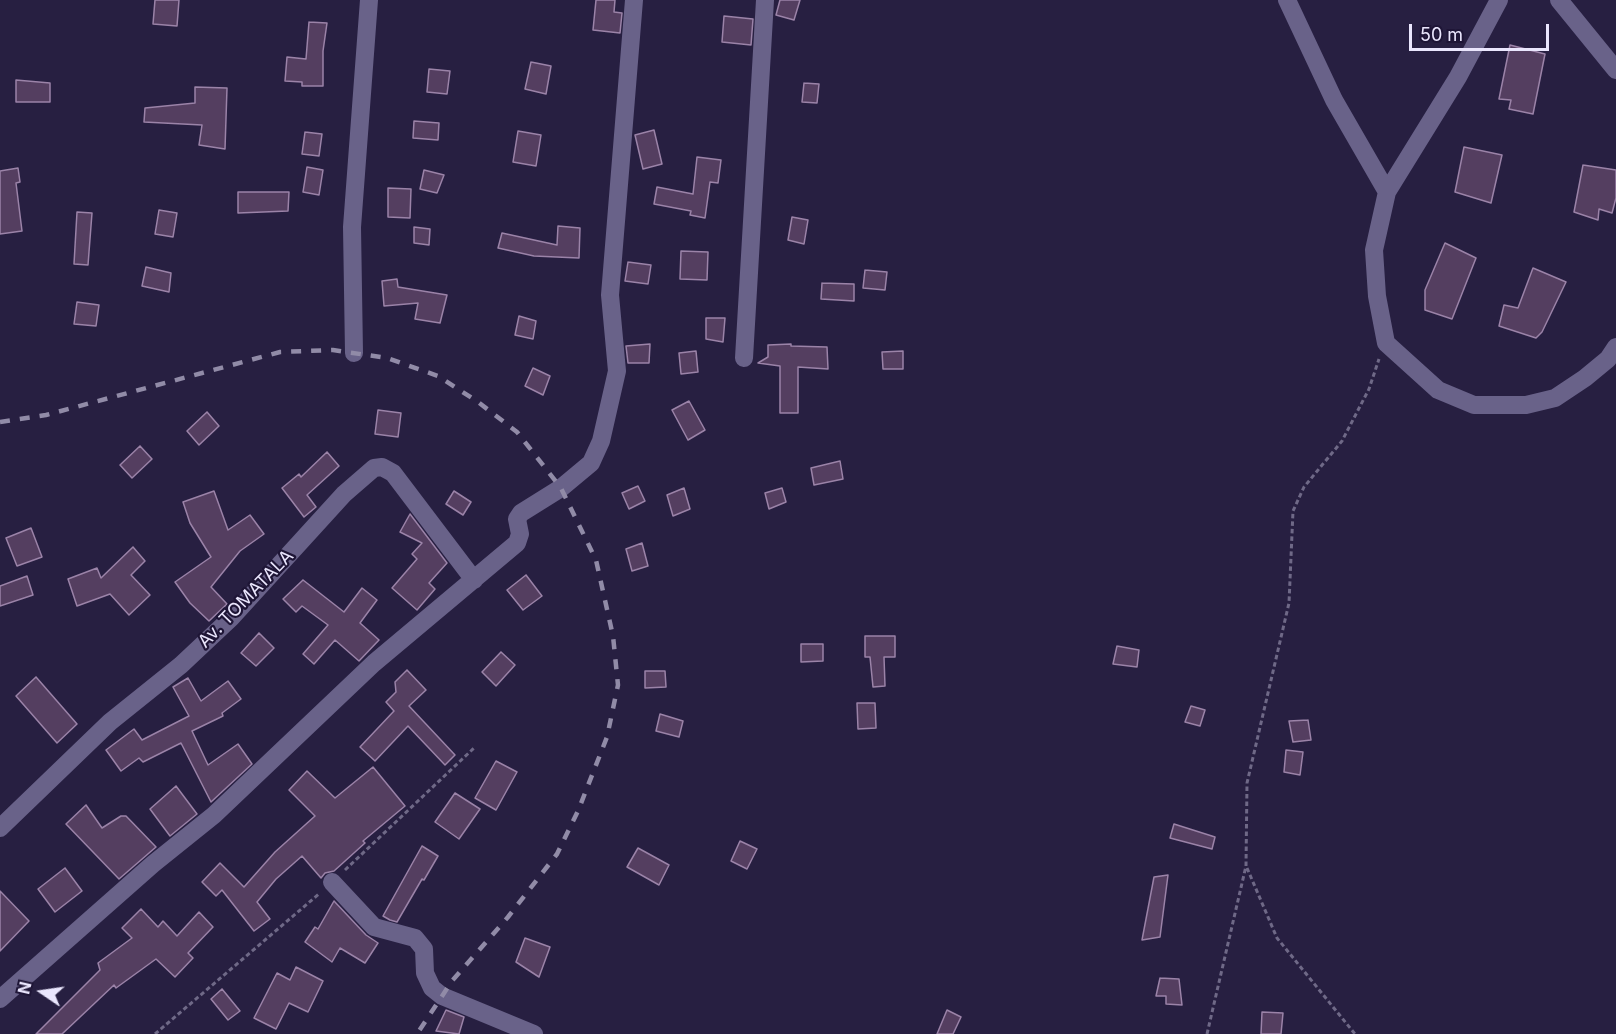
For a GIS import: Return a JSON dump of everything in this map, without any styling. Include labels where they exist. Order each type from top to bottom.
[{"type":"street","points":[[354,353],[352,227],[369,0]]},
{"type":"street","points":[[0,999],[153,864],[214,815],[374,663],[517,543],[520,534],[517,519],[521,513],[591,463],[601,441],[616,371],[610,295],[634,0]]},
{"type":"street","points":[[744,358],[765,0]]},
{"type":"street","points":[[1287,0],[1334,100],[1387,192]]},
{"type":"street","points":[[1499,0],[1458,77],[1387,192],[1374,250],[1377,296],[1386,343],[1438,390],[1474,405],[1526,405],[1555,398],[1600,365],[1616,347]]},
{"type":"street","points":[[1559,0],[1616,70]]},
{"type":"street","name":"Av. TOMATALA","points":[[0,828],[110,722],[181,665],[231,618],[344,494],[374,468],[382,467],[393,473],[474,580]]},
{"type":"street","points":[[332,882],[374,927],[415,938],[424,949],[425,973],[432,988],[442,996],[534,1034]]},
{"type":"path","points":[[1207,1034],[1246,866],[1247,783],[1289,603],[1292,525],[1296,499],[1342,441],[1369,389],[1386,343]]},
{"type":"path","points":[[1246,866],[1277,938],[1355,1034]]},
{"type":"building","points":[[155,0],[179,0],[177,26],[153,24]]},
{"type":"building","points":[[596,0],[615,0],[614,12],[622,13],[620,33],[593,30]]},
{"type":"building","points":[[780,0],[800,0],[794,20],[776,15]]},
{"type":"building","points":[[724,16],[753,19],[751,45],[722,42]]},
{"type":"building","points":[[309,22],[327,23],[323,51],[323,86],[302,86],[302,82],[285,81],[287,57],[306,59]]},
{"type":"building","points":[[1510,45],[1545,54],[1533,114],[1509,109],[1511,100],[1499,99]]},
{"type":"building","points":[[531,62],[551,66],[546,94],[525,89]]},
{"type":"building","points":[[429,69],[450,71],[447,94],[427,92]]},
{"type":"building","points":[[16,80],[50,83],[50,102],[16,102]]},
{"type":"building","points":[[804,83],[819,84],[817,103],[802,102]]},
{"type":"building","points":[[195,87],[227,88],[225,149],[199,145],[202,125],[144,122],[145,108],[195,103]]},
{"type":"building","points":[[414,121],[439,123],[438,140],[413,138]]},
{"type":"building","points":[[654,130],[662,164],[643,169],[635,135]]},
{"type":"building","points":[[518,131],[541,135],[536,166],[513,162]]},
{"type":"building","points":[[305,132],[322,134],[319,156],[302,154]]},
{"type":"building","points":[[1464,147],[1502,155],[1491,203],[1455,192]]},
{"type":"building","points":[[697,157],[721,160],[718,183],[710,182],[705,218],[690,215],[691,211],[654,204],[657,187],[693,194]]},
{"type":"building","points":[[1583,165],[1616,170],[1616,198],[1612,213],[1599,209],[1598,220],[1574,212]]},
{"type":"building","points":[[307,167],[323,170],[319,195],[303,192]]},
{"type":"building","points":[[18,168],[20,182],[16,183],[22,231],[0,234],[0,171]]},
{"type":"building","points":[[424,170],[444,175],[437,193],[420,189]]},
{"type":"building","points":[[388,188],[411,189],[410,218],[388,217]]},
{"type":"building","points":[[238,192],[289,192],[288,211],[238,213]]},
{"type":"building","points":[[159,210],[177,213],[173,237],[155,234]]},
{"type":"building","points":[[77,212],[92,213],[88,265],[74,264]]},
{"type":"building","points":[[792,217],[808,220],[804,244],[788,240]]},
{"type":"building","points":[[558,226],[580,228],[579,258],[534,256],[498,248],[502,233],[557,245]]},
{"type":"building","points":[[414,227],[430,229],[429,245],[414,243]]},
{"type":"building","points":[[1445,243],[1476,258],[1452,319],[1425,310],[1425,290]]},
{"type":"building","points":[[681,251],[708,252],[707,280],[680,279]]},
{"type":"building","points":[[628,262],[651,265],[648,284],[625,281]]},
{"type":"building","points":[[146,267],[171,273],[169,292],[142,286]]},
{"type":"building","points":[[1533,268],[1566,282],[1542,332],[1536,338],[1499,326],[1504,305],[1518,308]]},
{"type":"building","points":[[865,270],[887,272],[885,290],[863,288]]},
{"type":"building","points":[[397,279],[398,287],[447,295],[440,323],[415,319],[418,303],[384,306],[382,281]]},
{"type":"building","points":[[822,283],[854,284],[854,301],[821,299]]},
{"type":"building","points":[[77,302],[99,305],[96,326],[74,324]]},
{"type":"building","points":[[519,316],[536,321],[533,339],[515,335]]},
{"type":"building","points":[[706,318],[725,318],[723,342],[706,339]]},
{"type":"building","points":[[650,344],[649,363],[628,363],[626,346]]},
{"type":"building","points":[[791,344],[791,346],[827,347],[828,369],[798,367],[798,413],[780,413],[780,366],[758,363],[768,357],[768,345]]},
{"type":"building","points":[[696,351],[698,372],[681,374],[679,353]]},
{"type":"building","points":[[903,351],[903,369],[883,369],[882,352]]},
{"type":"building","points":[[533,368],[550,376],[543,395],[525,386]]},
{"type":"building","points":[[689,401],[705,430],[688,440],[672,410]]},
{"type":"building","points":[[378,410],[401,413],[398,437],[375,434]]},
{"type":"building","points":[[207,412],[219,426],[199,445],[187,431]]},
{"type":"building","points":[[140,446],[152,459],[132,478],[120,465]]},
{"type":"building","points":[[327,452],[339,466],[307,495],[316,507],[304,517],[282,488],[299,474],[301,477]]},
{"type":"building","points":[[840,461],[843,479],[814,485],[811,468]]},
{"type":"building","points":[[638,486],[645,501],[629,509],[622,493]]},
{"type":"building","points":[[684,488],[690,509],[673,516],[667,495]]},
{"type":"building","points":[[782,488],[786,502],[769,509],[765,493]]},
{"type":"building","points":[[214,491],[228,530],[250,515],[264,534],[240,551],[211,587],[227,604],[209,621],[190,603],[175,582],[211,557],[190,523],[183,502]]},
{"type":"building","points":[[454,491],[471,502],[463,515],[446,504]]},
{"type":"building","points":[[410,514],[447,563],[429,583],[435,589],[417,610],[392,588],[417,559],[412,554],[422,543],[400,532]]},
{"type":"building","points":[[31,528],[42,557],[17,566],[6,538]]},
{"type":"building","points":[[642,543],[648,566],[632,571],[626,549]]},
{"type":"building","points":[[133,547],[145,561],[131,575],[150,595],[129,615],[110,594],[77,606],[68,579],[97,568],[101,578]]},
{"type":"building","points":[[526,575],[542,596],[523,610],[507,590]]},
{"type":"building","points":[[27,576],[33,595],[0,606],[0,586]]},
{"type":"building","points":[[303,580],[344,612],[362,588],[377,600],[360,623],[379,640],[359,661],[335,640],[314,664],[303,654],[328,625],[302,606],[296,612],[283,599]]},
{"type":"building","points":[[259,633],[274,648],[256,666],[241,653]]},
{"type":"building","points":[[865,636],[895,636],[895,657],[884,657],[885,686],[873,687],[870,657],[865,657]]},
{"type":"building","points":[[801,644],[823,644],[823,661],[801,662]]},
{"type":"building","points":[[1117,646],[1139,650],[1137,667],[1113,664]]},
{"type":"building","points":[[501,652],[515,665],[496,686],[482,672]]},
{"type":"building","points":[[407,670],[426,690],[409,706],[455,755],[445,765],[408,726],[375,761],[360,747],[394,711],[386,702],[396,692],[395,682]]},
{"type":"building","points":[[645,671],[665,671],[666,687],[645,688]]},
{"type":"building","points":[[36,677],[77,724],[57,743],[16,696]]},
{"type":"building","points":[[188,678],[201,701],[228,681],[241,699],[222,713],[223,716],[192,731],[208,765],[238,744],[252,764],[211,802],[181,743],[143,762],[139,758],[121,771],[106,750],[134,729],[142,740],[189,716],[173,687]]},
{"type":"building","points":[[857,703],[875,703],[876,728],[858,729]]},
{"type":"building","points":[[1191,706],[1205,710],[1200,726],[1185,722]]},
{"type":"building","points":[[660,714],[683,721],[679,737],[656,731]]},
{"type":"building","points":[[1308,720],[1311,740],[1293,742],[1289,721]]},
{"type":"building","points":[[1286,750],[1303,752],[1300,775],[1284,772]]},
{"type":"building","points":[[496,761],[517,772],[496,810],[475,798]]},
{"type":"building","points":[[373,767],[405,806],[363,841],[365,843],[334,871],[325,873],[321,878],[302,856],[276,879],[257,902],[270,919],[254,931],[222,890],[216,896],[202,882],[220,863],[244,887],[275,852],[315,816],[289,790],[307,771],[335,798]]},
{"type":"building","points":[[176,786],[197,814],[170,836],[150,809]]},
{"type":"building","points":[[455,793],[480,809],[459,839],[435,822]]},
{"type":"building","points":[[86,805],[102,828],[121,816],[126,816],[156,847],[119,879],[66,824]]},
{"type":"building","points":[[1174,824],[1215,837],[1212,849],[1170,838]]},
{"type":"building","points":[[740,841],[757,849],[747,869],[731,861]]},
{"type":"building","points":[[422,846],[438,856],[397,922],[390,920],[383,916]]},
{"type":"building","points":[[638,848],[669,865],[659,885],[627,867]]},
{"type":"building","points":[[65,868],[82,891],[55,912],[38,889]]},
{"type":"building","points":[[1168,875],[1160,937],[1142,940],[1154,877]]},
{"type":"building","points":[[0,891],[29,921],[0,951]]},
{"type":"building","points":[[334,901],[366,935],[378,943],[365,963],[340,948],[332,962],[305,942],[315,927],[318,929]]},
{"type":"building","points":[[141,909],[158,927],[163,921],[177,936],[199,912],[213,927],[188,953],[193,958],[175,977],[156,959],[116,988],[114,985],[62,1034],[36,1034],[100,970],[98,963],[132,938],[122,928]]},
{"type":"building","points":[[525,938],[550,947],[539,977],[516,962]]},
{"type":"building","points":[[296,967],[323,981],[308,1012],[289,1003],[276,1029],[254,1018],[277,973],[290,980]]},
{"type":"building","points":[[1160,978],[1179,979],[1182,1005],[1166,1004],[1166,996],[1156,996]]},
{"type":"building","points":[[222,989],[240,1011],[228,1020],[211,999]]},
{"type":"building","points":[[446,1010],[464,1017],[459,1034],[436,1031]]},
{"type":"building","points":[[947,1010],[961,1017],[953,1034],[937,1034]]},
{"type":"building","points":[[1262,1012],[1283,1013],[1281,1034],[1261,1034]]},
{"type":"railway","points":[[0,422],[46,415],[280,352],[333,350],[387,358],[438,376],[478,402],[517,432],[561,488],[596,560],[613,636],[618,685],[607,737],[578,811],[557,854],[508,917],[452,981],[417,1034]]}]
